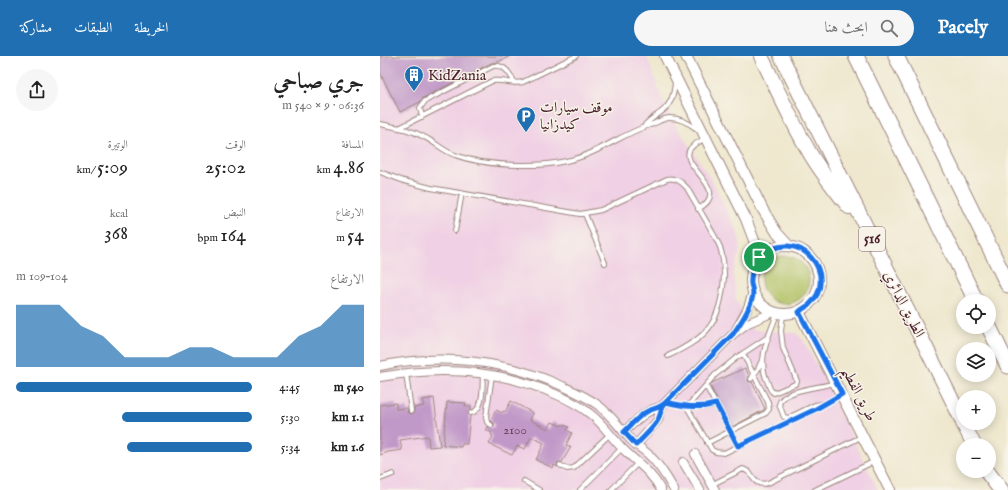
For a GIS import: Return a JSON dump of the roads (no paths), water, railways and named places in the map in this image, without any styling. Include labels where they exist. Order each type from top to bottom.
[{"type":"highway","points":[[761,56],[812,156],[836,191],[864,225]]},
{"type":"highway","name":"الطريق الدائري","points":[[781,56],[956,409]]},
{"type":"highway","points":[[856,56],[973,294]]},
{"type":"highway","points":[[896,56],[1008,285]]},
{"type":"highway","points":[[992,334],[1008,366]]},
{"type":"highway","points":[[991,478],[996,490]]},
{"type":"highway","points":[[992,478],[1001,490]]},
{"type":"street","points":[[665,56],[675,79],[750,227],[759,257]]},
{"type":"street","points":[[686,56],[758,202],[772,226],[788,245]]},
{"type":"street","points":[[636,445],[658,420],[664,405],[733,334],[748,323],[778,314],[799,312],[810,304],[817,294],[820,281],[818,268],[811,257],[801,249],[788,245],[772,248],[759,257],[751,274],[753,293],[762,305],[778,314]]},
{"type":"street","points":[[733,334],[743,318],[753,293]]},
{"type":"street","name":"طريق الفطيم","points":[[799,312],[890,490]]},
{"type":"street","points":[[380,366],[424,359],[484,362],[522,371],[555,383],[589,399],[609,415],[636,445],[655,461],[674,490]]},
{"type":"street","points":[[380,377],[441,370],[483,373],[520,381],[545,390],[579,406],[596,418],[622,448],[653,476],[661,490]]},
{"type":"street","points":[[520,381],[522,371]]},
{"type":"street","points":[[624,432],[648,410],[664,405]]},
{"type":"street","points":[[695,454],[714,487]]},
{"type":"street","points":[[683,462],[700,490]]},
{"type":"lane","points":[[399,128],[492,81],[500,80],[515,83],[527,80],[571,57],[576,56]]},
{"type":"lane","points":[[422,117],[420,108],[425,101],[493,66],[506,69],[515,83]]},
{"type":"lane","points":[[645,126],[670,104],[674,92],[675,79]]},
{"type":"lane","points":[[380,124],[407,130],[424,137],[441,148],[461,157],[501,164],[528,165],[553,164],[580,157],[592,153],[645,126],[665,118],[675,118],[687,122],[704,135],[692,146],[688,154],[690,160],[707,183],[710,190],[709,199],[698,209]]},
{"type":"lane","points":[[380,172],[418,185],[585,214],[600,210],[669,178],[675,179],[685,185],[719,246],[722,255],[724,276],[721,304],[714,320],[704,334],[691,344],[668,356]]},
{"type":"lane","points":[[455,232],[462,193]]},
{"type":"lane","points":[[585,214],[605,263]]},
{"type":"lane","points":[[751,379],[763,358],[768,337],[778,314]]},
{"type":"lane","points":[[763,358],[766,379],[773,393],[778,393],[796,383],[797,378],[787,360],[783,348],[778,314]]},
{"type":"lane","points":[[687,407],[720,370],[768,337]]},
{"type":"lane","points":[[707,442],[766,413],[769,409],[768,402],[743,354]]},
{"type":"lane","points":[[406,373],[411,411]]},
{"type":"lane","points":[[470,413],[476,412],[480,405],[483,373]]},
{"type":"lane","points":[[492,374],[486,417],[487,422],[492,424]]},
{"type":"lane","points":[[823,404],[815,405],[788,418],[784,417],[779,404],[782,399],[796,392],[807,388],[824,386],[836,382]]},
{"type":"lane","points":[[706,386],[717,404],[738,446]]},
{"type":"lane","points":[[687,407],[712,450],[724,453],[816,409],[842,394]]},
{"type":"lane","points":[[664,405],[706,407],[717,404]]},
{"type":"lane","points":[[560,465],[567,469],[574,468],[610,434]]},
{"type":"lane","points":[[714,487],[743,469],[749,472],[753,479],[759,483],[768,483],[863,436]]},
{"type":"lane","points":[[580,490],[622,448]]},
{"type":"lane","points":[[815,490],[876,461]]},
{"type":"lane","points":[[611,490],[639,462]]},
{"type":"lane","points":[[380,480],[393,474]]},
{"type":"lane","points":[[524,481],[539,490]]},
{"type":"place","name":"KidZania","points":[[414,92]]},
{"type":"place","name":"موقف سيارات كيدزانيا","points":[[526,133]]}]
